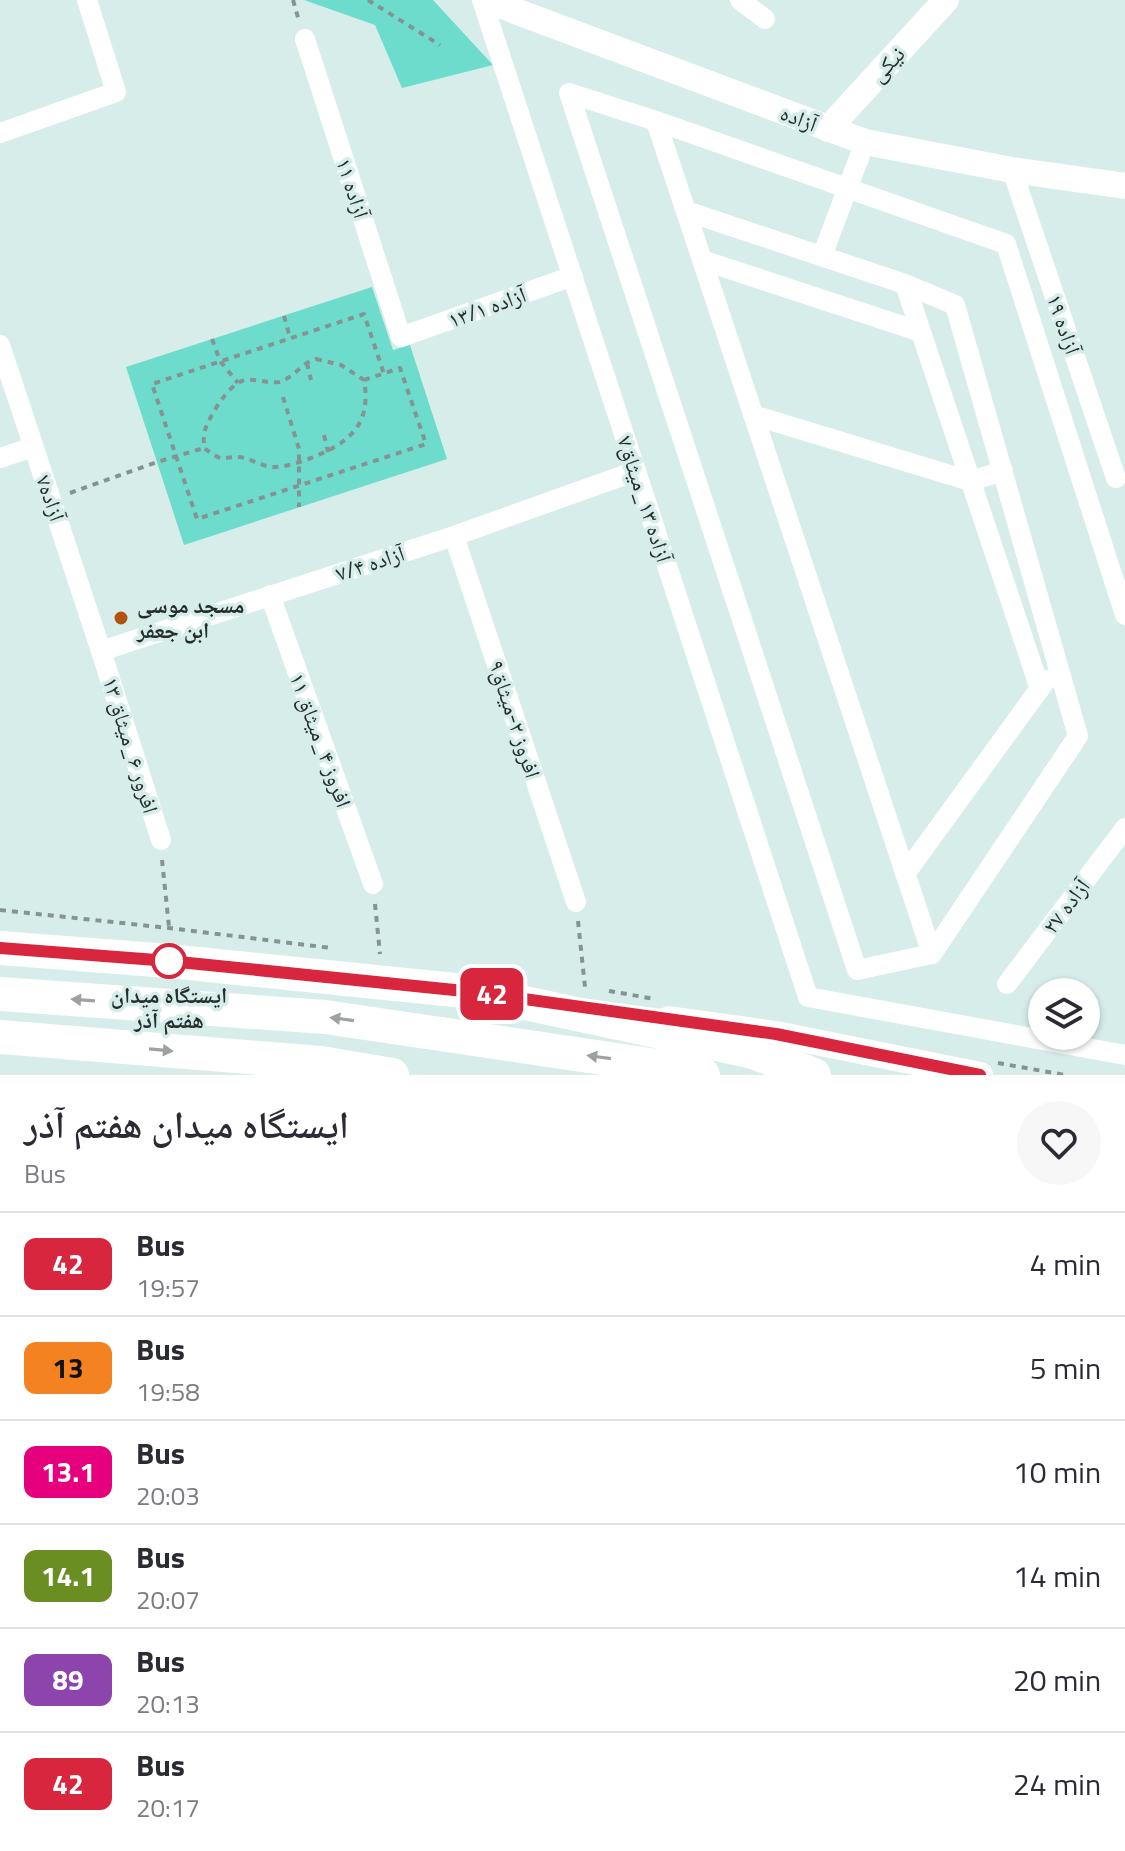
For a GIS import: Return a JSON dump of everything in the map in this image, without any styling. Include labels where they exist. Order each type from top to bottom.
[{"type":"highway","points":[[0,948],[169,961],[474,992],[753,1052],[814,1075]]},
{"type":"highway","points":[[0,994],[325,1017],[703,1075]]},
{"type":"highway","points":[[0,1037],[321,1063],[392,1075]]},
{"type":"street","points":[[0,133],[116,92],[87,0]]},
{"type":"street","name":"آزاده","points":[[484,0],[865,142],[1012,170],[1125,186]]},
{"type":"street","name":"آزاده ۱۳_میثاق۷","points":[[484,0],[808,997],[1125,1055]]},
{"type":"street","points":[[740,0],[765,19]]},
{"type":"street","name":"نیکی","points":[[828,129],[946,0]]},
{"type":"street","name":"آزاده ۱۱","points":[[305,39],[401,337]]},
{"type":"street","points":[[686,211],[905,284],[955,305],[1078,736],[932,954],[857,970],[569,93],[1006,244],[1125,615]]},
{"type":"street","points":[[656,121],[932,954]]},
{"type":"street","points":[[822,256],[865,142]]},
{"type":"street","name":"آزاده ۱۹","points":[[1012,170],[1116,478]]},
{"type":"street","points":[[702,260],[921,332]]},
{"type":"street","name":"آزاده ۱۳/۱","points":[[401,337],[573,276]]},
{"type":"street","points":[[905,284],[1040,689]]},
{"type":"street","name":"آزاده۷","points":[[0,345],[101,651]]},
{"type":"street","points":[[753,415],[970,481],[1003,471]]},
{"type":"street","points":[[0,458],[33,447]]},
{"type":"street","name":"آزاده ۷/۴","points":[[101,651],[454,536],[636,471]]},
{"type":"street","name":"افروز ۲-میثاق۹","points":[[454,536],[576,902]]},
{"type":"street","name":"افروز ۴_میثاق ۱۱","points":[[270,595],[373,884]]},
{"type":"street","name":"افرور ۶_میثاق ۱۳","points":[[101,651],[161,840]]},
{"type":"street","points":[[905,874],[1058,664]]},
{"type":"street","name":"آزاده ۲۷","points":[[1007,984],[1125,828]]},
{"type":"street","points":[[474,992],[776,1034],[980,1075]]},
{"type":"path","points":[[368,0],[440,45]]},
{"type":"path","points":[[364,380],[384,374],[400,368],[426,444],[197,519],[152,384],[364,314],[384,374]]},
{"type":"path","points":[[284,316],[290,338]]},
{"type":"path","points":[[212,339],[220,361],[238,383]]},
{"type":"path","points":[[52,500],[204,448],[220,458],[242,457],[275,467],[328,452],[350,438],[359,424],[367,396],[364,380],[341,365],[316,359],[306,362],[289,378],[277,382],[245,380],[233,386],[211,417],[204,432],[204,448]]},
{"type":"path","points":[[306,362],[311,380]]},
{"type":"path","points":[[283,397],[299,449],[299,507]]},
{"type":"path","points":[[324,435],[328,452]]},
{"type":"path","points":[[161,840],[169,961]]},
{"type":"path","points":[[373,884],[380,954]]},
{"type":"path","points":[[576,902],[585,987]]},
{"type":"green space","points":[[304,0],[433,0],[493,65],[402,88],[375,25]]},
{"type":"green space","points":[[372,287],[393,350],[410,345],[447,459],[184,545],[126,367]]},
{"type":"bus line","name":"42","points":[[0,948],[169,961],[474,992],[776,1034],[980,1075]]},
{"type":"place","name":"مسجد موسی ابن جعفر","points":[[121,618]]},
{"type":"place","name":"ایستگاه میدان هفتم آذر","points":[[169,961]]}]
